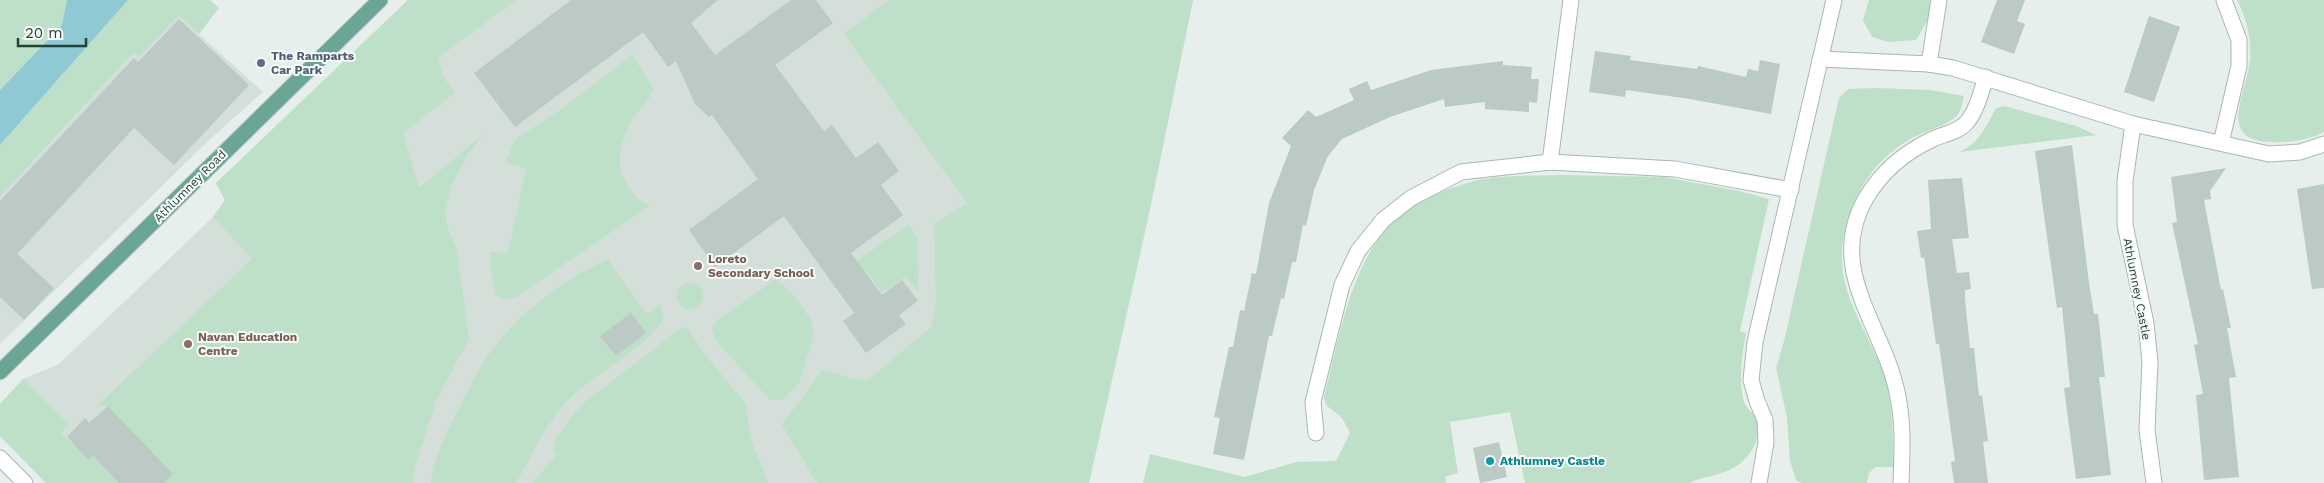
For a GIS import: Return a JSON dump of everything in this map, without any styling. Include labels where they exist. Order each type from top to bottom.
[{"type":"main road","name":"Athlumney Road","points":[[0,372],[380,0]]},
{"type":"street","points":[[1550,162],[1571,0]]},
{"type":"street","points":[[1759,483],[1766,442],[1765,420],[1751,380],[1755,342],[1834,0]]},
{"type":"street","points":[[1929,64],[1939,0]]},
{"type":"street","points":[[2220,143],[2239,66],[2239,40],[2224,0]]},
{"type":"street","points":[[1820,59],[1929,64],[1986,77],[2133,124],[2269,154],[2300,152],[2324,144]]},
{"type":"street","points":[[1901,483],[1903,432],[1897,392],[1887,356],[1856,287],[1851,264],[1851,240],[1866,198],[1880,179],[1896,161],[1916,148],[1966,124],[1974,112],[1986,77]]},
{"type":"street","name":"Athlumney Castle","points":[[2133,124],[2125,181],[2125,225],[2146,323],[2150,362],[2146,430],[2154,483]]},
{"type":"street","points":[[1316,433],[1312,402],[1342,285],[1358,251],[1384,220],[1412,198],[1461,172],[1550,162],[1675,169],[1790,190]]},
{"type":"street","points":[[0,458],[25,483]]},
{"type":"shaded area","name":"Loreto Secondary School","points":[[408,0],[1193,0],[1150,209],[1089,483],[46,483],[0,436],[0,404],[23,379],[59,364],[213,217],[225,200],[216,183]]},
{"type":"shaded area","points":[[179,16],[263,92],[207,142],[0,344],[0,197],[133,53],[140,56]]},
{"type":"green space","points":[[0,0],[67,0],[62,25],[0,90]]},
{"type":"green space","points":[[128,0],[210,0],[219,8],[199,34],[179,16],[140,56],[133,53],[0,197],[0,145]]},
{"type":"green space","points":[[408,0],[516,0],[438,58],[444,78],[455,93],[403,133],[419,188],[484,134],[467,155],[452,184],[445,208],[447,225],[457,251],[469,339],[437,399],[414,469],[413,483],[164,483],[172,474],[108,406],[98,405],[252,259],[213,217],[225,200],[216,183]]},
{"type":"green space","points":[[889,0],[1193,0],[1150,209],[1089,483],[817,483],[782,425],[822,370],[855,379],[868,380],[931,327],[936,304],[934,224],[967,203],[844,34]]},
{"type":"green space","points":[[1869,0],[1931,0],[1928,20],[1916,40],[1888,42],[1872,37],[1863,20]]},
{"type":"green space","points":[[2237,0],[2324,0],[2324,132],[2305,139],[2278,142],[2255,140],[2244,133],[2239,124],[2238,113],[2248,73],[2250,45],[2246,21]]},
{"type":"green space","points":[[632,55],[653,88],[649,98],[632,120],[624,136],[620,153],[621,170],[635,196],[651,205],[516,297],[500,298],[495,294],[489,252],[508,253],[526,169],[506,163],[514,140],[560,110]]},
{"type":"green space","points":[[1848,89],[1930,90],[1964,96],[1962,106],[1956,117],[1905,142],[1876,167],[1854,203],[1845,229],[1842,256],[1845,283],[1854,309],[1879,361],[1888,388],[1892,418],[1894,467],[1876,467],[1869,473],[1867,483],[1801,483],[1796,480],[1790,461],[1787,417],[1776,368],[1784,341],[1839,98]]},
{"type":"green space","points":[[2004,106],[2076,126],[2096,135],[1959,152],[1977,139],[1996,108]]},
{"type":"green space","points":[[1560,175],[1663,177],[1739,191],[1769,199],[1740,331],[1746,333],[1741,368],[1742,393],[1745,404],[1757,420],[1758,435],[1752,450],[1736,467],[1689,483],[1525,483],[1510,412],[1450,422],[1458,473],[1445,477],[1446,483],[1143,483],[1150,454],[1245,477],[1296,462],[1336,461],[1350,433],[1342,418],[1326,405],[1324,397],[1349,300],[1368,255],[1382,234],[1398,216],[1415,204],[1451,188],[1484,179]]},
{"type":"green space","points":[[909,224],[917,238],[919,292],[905,277],[882,292],[857,261]]},
{"type":"green space","points":[[608,260],[647,314],[660,304],[664,319],[641,344],[587,384],[562,407],[543,434],[516,483],[431,483],[435,463],[446,435],[478,372],[491,351],[529,310],[544,298],[575,277]]},
{"type":"green space","points":[[776,279],[797,299],[811,320],[814,335],[799,383],[783,400],[770,400],[716,341],[712,327],[719,319]]},
{"type":"green space","points":[[690,283],[700,286],[703,296],[700,306],[690,309],[680,306],[677,296],[680,286]]},
{"type":"green space","points":[[687,327],[707,357],[746,404],[751,440],[768,483],[532,483],[556,456],[553,448],[556,437],[582,404],[681,328]]},
{"type":"green space","points":[[23,379],[69,424],[61,433],[88,460],[93,456],[119,483],[46,483],[0,436],[0,404]]},
{"type":"water","points":[[67,0],[128,0],[0,145],[0,90],[62,25]]},
{"type":"building","points":[[571,0],[718,0],[691,23],[715,55],[791,0],[816,0],[833,23],[775,65],[824,131],[832,125],[856,158],[878,142],[899,171],[881,185],[903,215],[851,253],[882,295],[902,280],[918,301],[899,315],[906,324],[866,353],[843,321],[854,313],[784,216],[715,267],[689,230],[758,179],[712,115],[709,117],[695,104],[676,61],[668,67],[643,32],[515,127],[474,73]]},
{"type":"building","points":[[1997,0],[2025,0],[2017,21],[2025,24],[2014,54],[1981,42]]},
{"type":"building","points":[[2149,16],[2180,27],[2154,102],[2124,92]]},
{"type":"building","points":[[179,19],[249,85],[174,165],[134,128],[17,254],[54,288],[24,320],[0,297],[0,201],[134,58],[138,62]]},
{"type":"building","points":[[1595,51],[1631,56],[1630,60],[1697,69],[1698,66],[1746,77],[1748,69],[1758,71],[1760,60],[1780,64],[1771,114],[1690,99],[1626,90],[1625,97],[1589,92]]},
{"type":"building","points":[[1503,61],[1503,65],[1532,67],[1531,79],[1539,79],[1537,103],[1529,102],[1529,112],[1485,109],[1485,102],[1445,107],[1444,99],[1390,117],[1342,139],[1328,156],[1314,190],[1306,226],[1303,225],[1296,262],[1292,262],[1284,299],[1281,298],[1272,336],[1269,336],[1244,460],[1213,454],[1220,418],[1214,417],[1229,347],[1233,347],[1240,310],[1244,311],[1252,273],[1256,274],[1269,203],[1291,146],[1282,138],[1308,110],[1316,117],[1354,100],[1349,89],[1367,81],[1371,90],[1431,70]]},
{"type":"building","points":[[2072,145],[2089,283],[2094,314],[2098,314],[2105,377],[2099,377],[2111,475],[2076,479],[2064,388],[2070,387],[2062,307],[2057,308],[2035,151]]},
{"type":"building","points":[[2226,168],[2210,191],[2211,199],[2204,200],[2221,290],[2223,289],[2231,328],[2227,328],[2236,377],[2229,378],[2239,477],[2204,480],[2196,395],[2203,394],[2194,345],[2198,344],[2172,223],[2177,222],[2171,177]]},
{"type":"building","points":[[1962,178],[1969,238],[1952,239],[1957,273],[1969,272],[1971,289],[1965,290],[1965,299],[1970,348],[1974,348],[1979,396],[1982,395],[1988,441],[1983,442],[1988,483],[1954,483],[1951,462],[1955,461],[1939,344],[1936,344],[1924,257],[1921,258],[1917,231],[1931,229],[1928,180]]},
{"type":"building","points":[[2324,184],[2324,288],[2312,289],[2297,189]]},
{"type":"building","points":[[631,313],[646,333],[616,356],[600,336]]},
{"type":"building","points":[[108,406],[173,474],[164,483],[119,483],[93,456],[88,460],[67,437],[85,418],[89,423]]},
{"type":"building","name":"Athlumney Castle","points":[[1499,442],[1507,477],[1480,483],[1473,448]]},
{"type":"place","name":"The Ramparts Car Park","points":[[261,63]]},
{"type":"place","name":"Loreto Secondary School","points":[[698,266]]},
{"type":"place","name":"Navan Education Centre","points":[[188,344]]},
{"type":"place","name":"Athlumney Castle","points":[[1490,461]]}]
